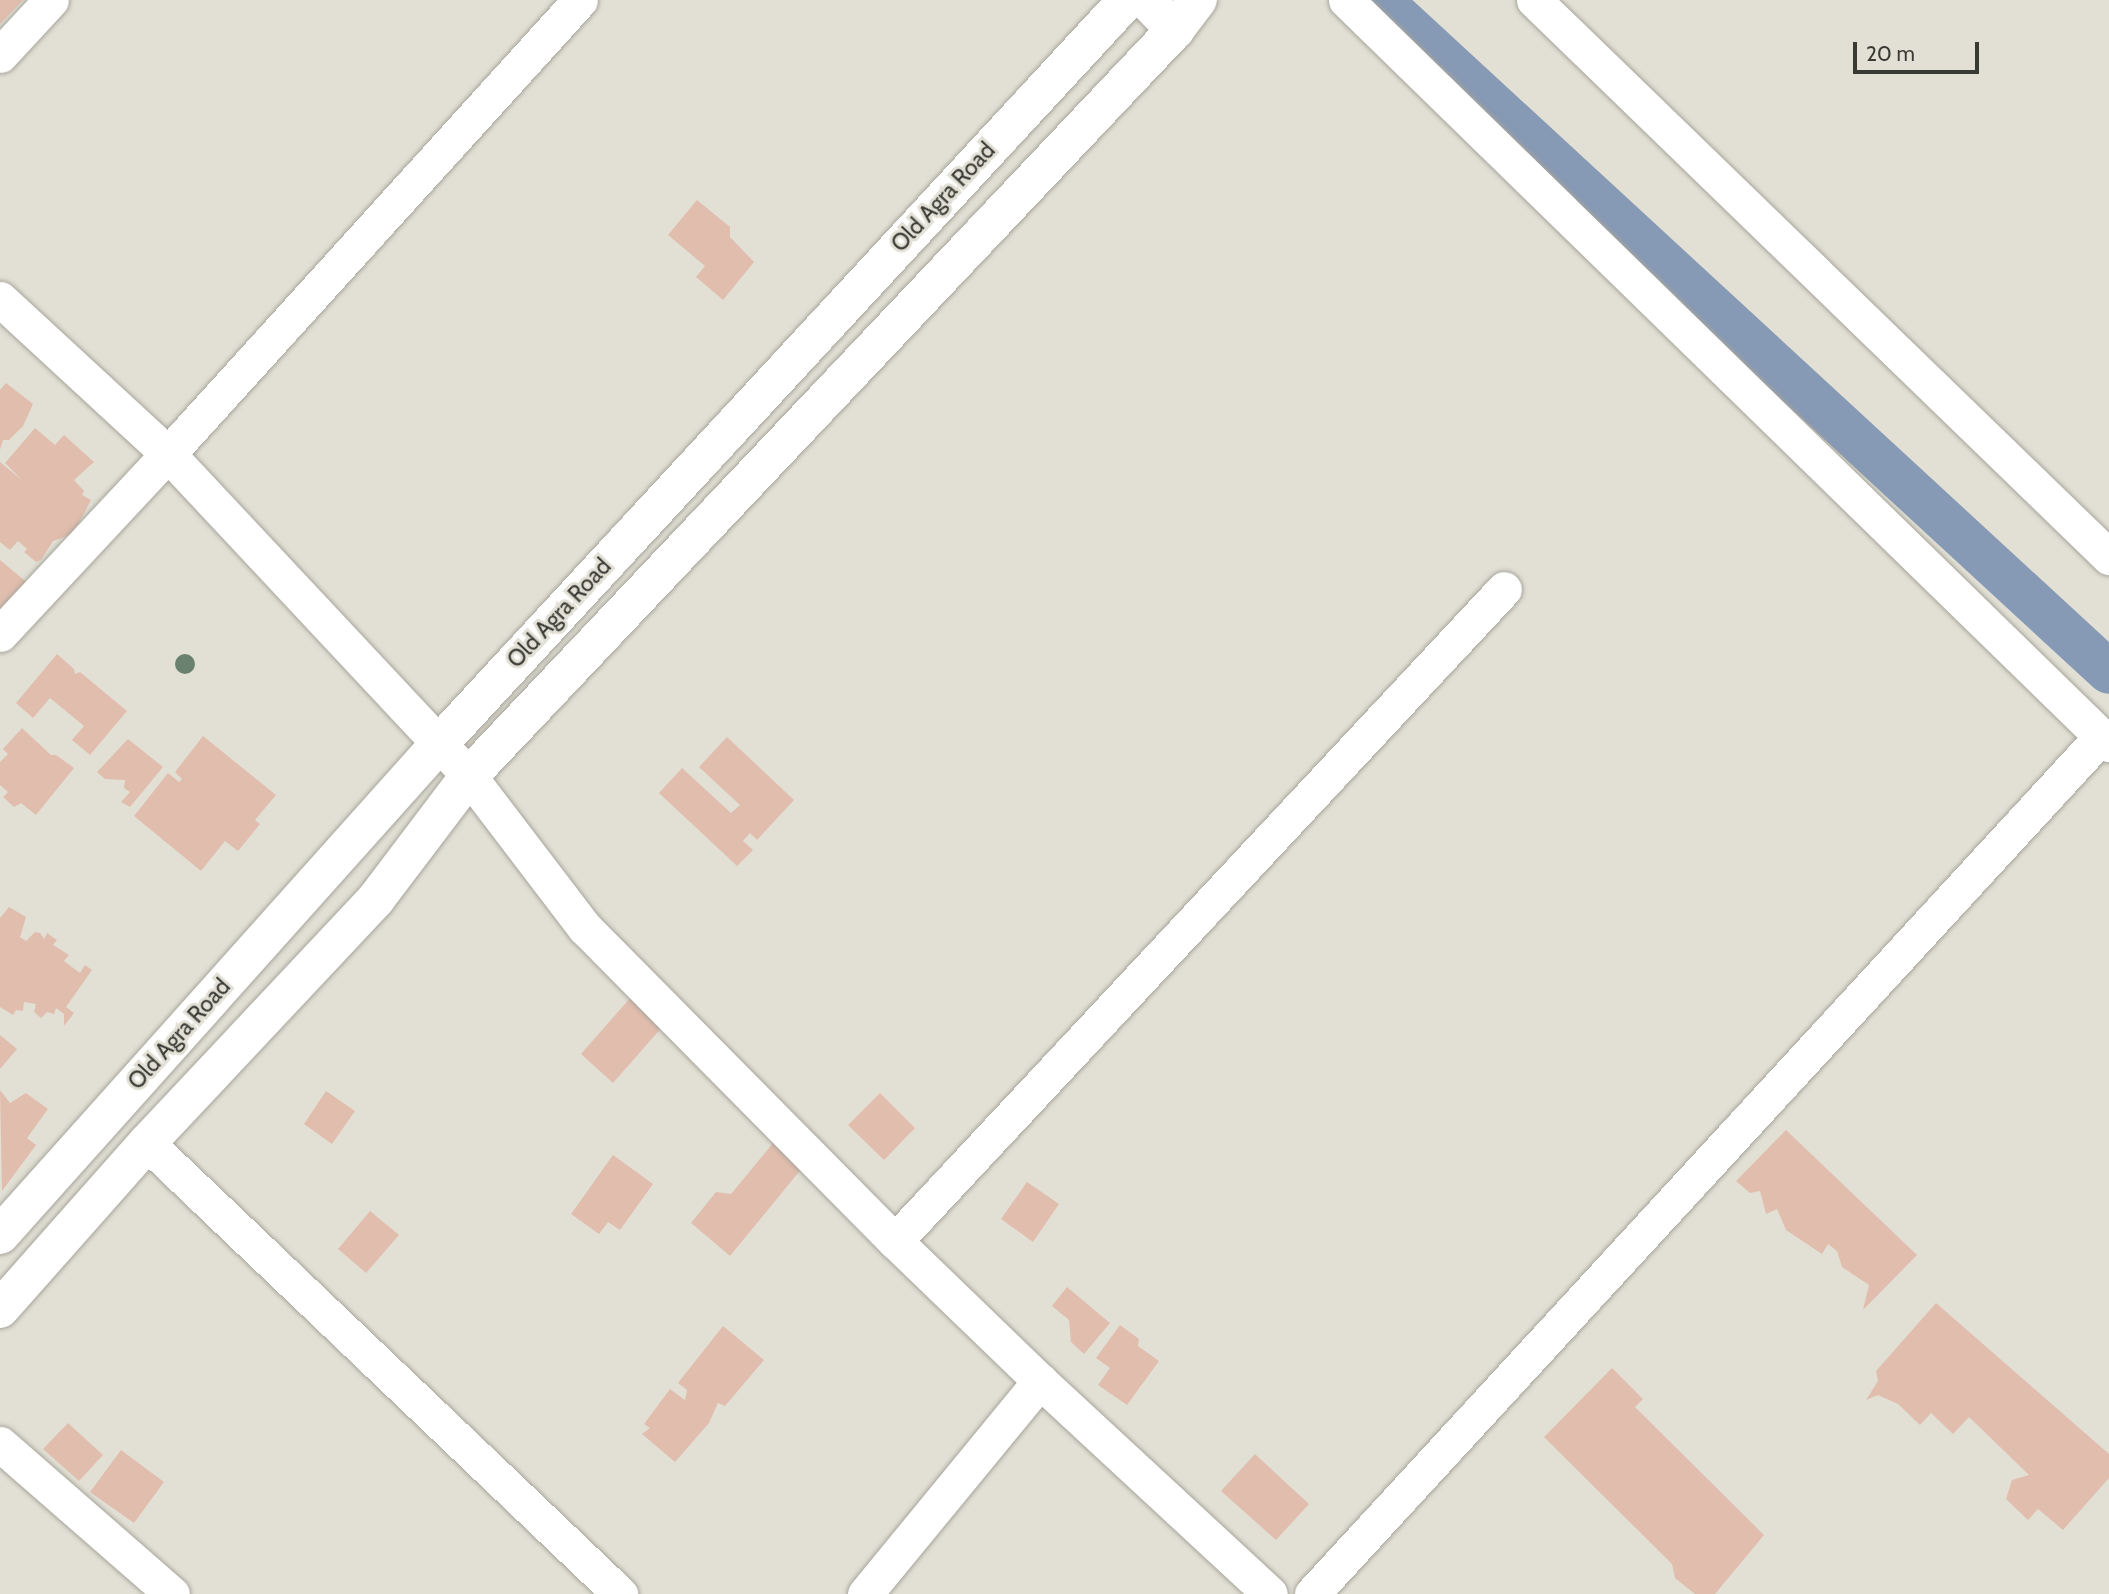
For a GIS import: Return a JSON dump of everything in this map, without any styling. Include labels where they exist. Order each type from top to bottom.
[{"type":"main road","name":"Old Agra Road","points":[[0,1235],[439,744],[1127,0]]},
{"type":"main road","points":[[1146,0],[1175,30]]},
{"type":"main road","points":[[6,1290],[148,1143],[376,899],[469,776],[1175,30],[1198,0]]},
{"type":"street","points":[[0,55],[51,0]]},
{"type":"street","points":[[0,634],[168,454],[580,0]]},
{"type":"street","points":[[1312,1594],[2105,741],[1346,0]]},
{"type":"street","points":[[1534,0],[2109,557]]},
{"type":"street","points":[[0,299],[168,454],[469,776],[585,928],[895,1241],[1040,1381],[1270,1594]]},
{"type":"street","points":[[895,1241],[1504,589]]},
{"type":"street","points":[[148,1143],[620,1594]]},
{"type":"street","points":[[864,1594],[1040,1381]]},
{"type":"street","points":[[0,1444],[172,1594]]},
{"type":"building","points":[[0,0],[23,0],[0,24]]},
{"type":"building","points":[[697,200],[730,227],[730,237],[754,262],[723,300],[696,277],[705,266],[668,235]]},
{"type":"building","points":[[6,383],[33,404],[23,426],[9,440],[3,440],[0,450],[0,390]]},
{"type":"building","points":[[35,428],[55,445],[64,435],[94,462],[74,480],[84,491],[82,495],[91,500],[73,534],[53,541],[41,560],[36,562],[24,552],[27,549],[18,541],[10,550],[0,542],[0,462],[22,480],[5,463]]},
{"type":"building","points":[[0,560],[30,585],[0,621]]},
{"type":"building","points":[[57,654],[74,669],[75,674],[80,672],[127,711],[90,755],[72,740],[84,726],[50,698],[33,718],[16,703]]},
{"type":"building","points":[[22,728],[51,755],[56,755],[74,768],[36,815],[21,803],[14,807],[3,797],[8,792],[0,785],[0,762],[8,754],[3,749]]},
{"type":"building","points":[[203,736],[276,795],[255,820],[260,824],[238,851],[225,841],[201,871],[134,816],[168,773],[179,782],[182,779],[175,772]]},
{"type":"building","points":[[727,737],[794,800],[757,840],[750,833],[743,841],[753,850],[737,866],[659,793],[682,768],[731,813],[740,805],[699,767]]},
{"type":"building","points":[[128,739],[163,767],[130,807],[121,802],[130,792],[124,788],[125,780],[105,779],[97,772]]},
{"type":"building","points":[[9,907],[26,917],[20,937],[26,941],[35,932],[40,933],[44,939],[47,933],[57,940],[53,945],[69,955],[64,961],[80,973],[85,965],[92,970],[66,1007],[74,1013],[64,1026],[64,1014],[56,1008],[54,1014],[47,1012],[41,1018],[34,1012],[36,1004],[24,1002],[23,1011],[16,1010],[13,1015],[0,1007],[0,918]]},
{"type":"building","points":[[631,997],[663,1026],[613,1083],[581,1054]]},
{"type":"building","points":[[0,1035],[17,1049],[0,1069]]},
{"type":"building","points":[[0,1090],[10,1103],[26,1093],[48,1109],[27,1138],[36,1145],[2,1191]]},
{"type":"building","points":[[326,1091],[355,1111],[332,1144],[304,1124]]},
{"type":"building","points":[[880,1093],[915,1128],[884,1160],[848,1125]]},
{"type":"building","points":[[1786,1130],[1917,1255],[1863,1310],[1869,1285],[1842,1267],[1837,1251],[1828,1244],[1822,1254],[1786,1230],[1777,1209],[1766,1214],[1760,1191],[1750,1193],[1736,1181]]},
{"type":"building","points":[[774,1142],[803,1167],[730,1256],[691,1223],[716,1192],[731,1194]]},
{"type":"building","points":[[613,1155],[653,1184],[620,1230],[608,1222],[599,1234],[571,1214]]},
{"type":"building","points":[[1027,1182],[1059,1204],[1033,1242],[1001,1219]]},
{"type":"building","points":[[370,1211],[399,1235],[366,1273],[338,1249]]},
{"type":"building","points":[[1067,1287],[1110,1323],[1084,1354],[1071,1342],[1069,1320],[1052,1306]]},
{"type":"building","points":[[1936,1303],[2109,1454],[2109,1478],[2063,1530],[2038,1509],[2028,1520],[2006,1499],[2012,1480],[2029,1475],[1969,1417],[1953,1434],[1931,1413],[1920,1425],[1898,1404],[1878,1395],[1866,1400],[1878,1381],[1876,1371]]},
{"type":"building","points":[[1120,1325],[1139,1339],[1138,1346],[1159,1361],[1127,1405],[1098,1385],[1110,1368],[1096,1358]]},
{"type":"building","points":[[723,1326],[764,1360],[725,1406],[718,1403],[709,1423],[675,1462],[642,1434],[650,1428],[644,1424],[670,1389],[685,1400],[687,1390],[678,1383]]},
{"type":"building","points":[[1612,1368],[1643,1399],[1635,1407],[1764,1535],[1715,1594],[1695,1594],[1675,1578],[1672,1564],[1544,1437]]},
{"type":"building","points":[[68,1423],[103,1455],[79,1481],[43,1449]]},
{"type":"building","points":[[121,1450],[164,1482],[134,1523],[90,1492]]},
{"type":"building","points":[[1255,1454],[1309,1504],[1276,1540],[1221,1491]]},
{"type":"waterway","points":[[1380,0],[2109,672]]}]
